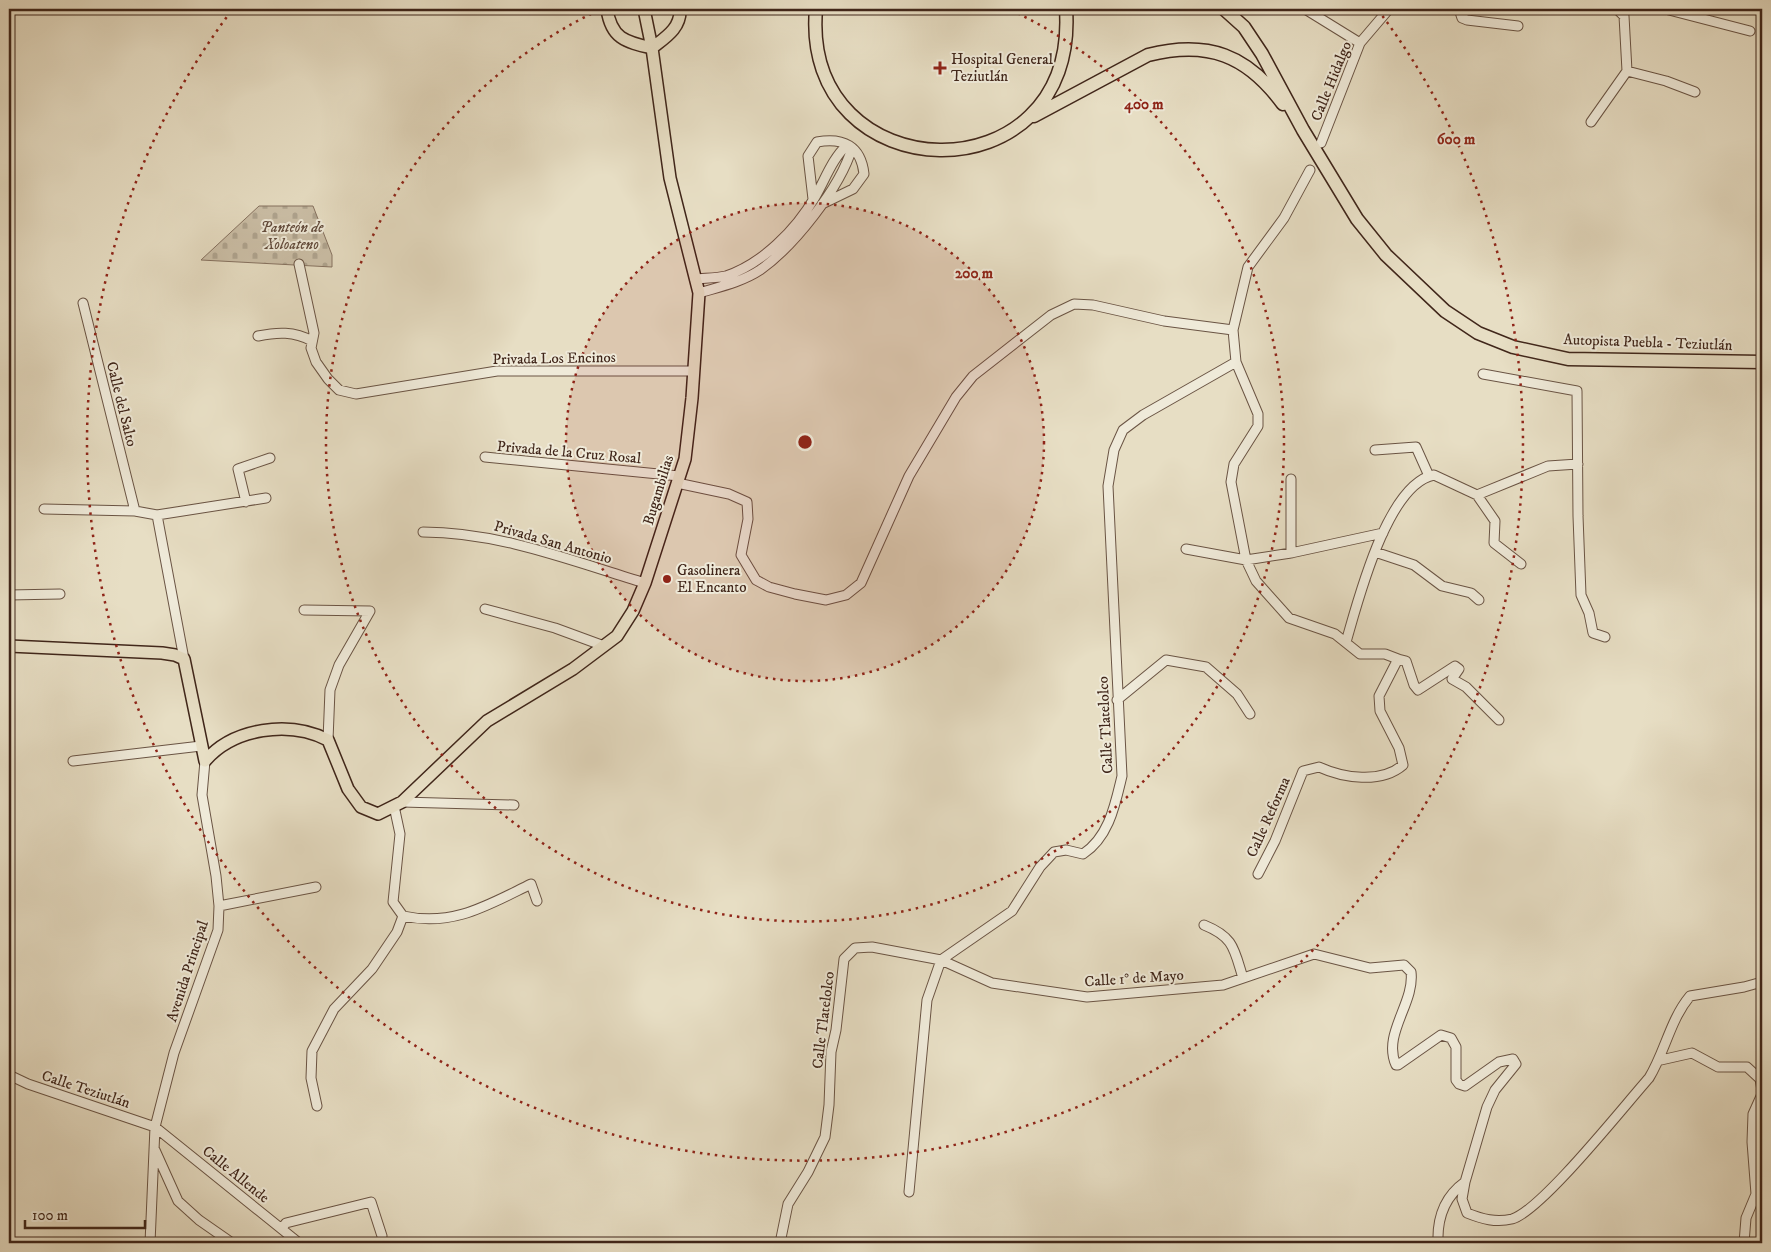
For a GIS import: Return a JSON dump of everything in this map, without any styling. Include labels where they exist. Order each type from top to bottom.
[{"type":"highway","points":[[816,9],[816,44],[824,75],[833,93],[852,116],[877,133],[911,148],[947,151],[993,141],[1022,123],[1038,108],[1047,94],[1065,44],[1066,9]]},
{"type":"highway","name":"Autopista Puebla - Teziutlán","points":[[1224,9],[1244,27],[1262,54],[1303,130],[1357,219],[1386,255],[1445,311],[1478,333],[1513,347],[1568,359],[1762,362]]},
{"type":"highway","name":"Autopista Puebla - Teziutlán","points":[[1022,123],[1148,55],[1169,50],[1206,50],[1240,62],[1258,74],[1303,130]]},
{"type":"main road","points":[[607,9],[609,25],[627,43],[652,48],[672,33],[681,19],[680,9]]},
{"type":"main road","name":"Bugambilias","points":[[328,740],[348,789],[361,807],[378,814],[398,804],[487,721],[573,669],[604,646],[616,636],[633,611],[645,583],[685,459],[694,371],[699,293],[670,178],[652,48],[644,9]]},
{"type":"main road","points":[[9,646],[162,653],[184,659],[205,761],[224,743],[249,731],[291,730],[319,735],[328,740]]},
{"type":"street","points":[[1306,9],[1360,43]]},
{"type":"street","name":"Calle Hidalgo","points":[[1321,143],[1360,43],[1389,9]]},
{"type":"street","points":[[1459,9],[1462,18],[1467,20],[1518,26]]},
{"type":"street","points":[[1591,122],[1627,71],[1624,16],[1617,9]]},
{"type":"street","points":[[1665,9],[1750,31]]},
{"type":"street","points":[[1627,71],[1666,81],[1695,92]]},
{"type":"street","points":[[695,279],[725,276],[753,263],[775,245],[817,202],[853,189],[864,174],[863,162],[849,146],[835,139],[817,142],[808,156],[817,202]]},
{"type":"street","points":[[699,293],[728,285],[758,271],[782,252],[850,157],[849,146]]},
{"type":"street","points":[[1310,170],[1284,218],[1248,268],[1233,330],[1236,362],[1258,414],[1258,426],[1234,464],[1231,482],[1246,560],[1256,580],[1289,618],[1334,634],[1360,654],[1385,654],[1406,661],[1414,685],[1418,690],[1455,666],[1459,669],[1452,679],[1466,687],[1499,720]]},
{"type":"street","points":[[258,336],[279,332],[303,336],[312,341],[314,333],[300,264]]},
{"type":"street","name":"Calle del Salto","points":[[83,303],[135,511]]},
{"type":"street","name":"Privada de la Cruz Rosal","points":[[485,457],[678,480],[730,494],[747,502],[748,520],[742,556],[756,580],[769,587],[826,600],[846,595],[861,583],[909,476],[956,397],[974,376],[1051,315],[1074,304],[1093,305],[1164,321],[1233,330]]},
{"type":"street","name":"Privada Los Encinos","points":[[312,341],[311,348],[316,362],[328,379],[339,390],[356,394],[497,371],[694,371]]},
{"type":"street","name":"Calle Tlatelolco","points":[[780,1243],[788,1204],[808,1172],[825,1137],[829,1104],[830,1052],[836,1030],[844,959],[855,948],[872,948],[941,960],[1012,911],[1040,867],[1054,852],[1066,850],[1083,854],[1094,846],[1112,816],[1122,776],[1108,486],[1114,450],[1123,430],[1143,415],[1236,362]]},
{"type":"street","points":[[1483,374],[1577,391],[1581,595],[1589,613],[1593,634],[1605,637]]},
{"type":"street","points":[[1375,450],[1416,447],[1429,476]]},
{"type":"street","points":[[246,502],[238,469],[270,458]]},
{"type":"street","points":[[1476,495],[1548,466],[1578,464]]},
{"type":"street","points":[[1346,642],[1365,576],[1383,533],[1410,488],[1429,476],[1434,475],[1476,495],[1495,521],[1494,543],[1521,564]]},
{"type":"street","points":[[1291,479],[1291,553]]},
{"type":"street","points":[[44,509],[135,511],[157,514],[266,498]]},
{"type":"street","points":[[157,514],[184,659]]},
{"type":"street","name":"Privada San Antonio","points":[[423,532],[451,532],[506,541],[645,583]]},
{"type":"street","points":[[1186,549],[1246,560],[1291,553],[1383,533]]},
{"type":"street","points":[[1375,552],[1414,565],[1442,586],[1471,593],[1479,600]]},
{"type":"street","points":[[9,594],[60,594]]},
{"type":"street","points":[[485,609],[555,628],[604,646]]},
{"type":"street","points":[[304,610],[370,611],[339,665],[330,690],[328,740]]},
{"type":"street","name":"Calle Reforma","points":[[1258,874],[1303,771],[1319,767],[1334,774],[1368,777],[1392,774],[1403,765],[1399,748],[1380,711],[1378,696],[1398,659]]},
{"type":"street","points":[[1117,700],[1166,660],[1206,666],[1237,694],[1250,714]]},
{"type":"street","points":[[73,761],[201,746]]},
{"type":"street","name":"Avenida Principal","points":[[150,1243],[156,1127],[174,1053],[218,930],[219,906],[216,876],[202,795],[205,761]]},
{"type":"street","points":[[514,806],[398,804],[400,834],[393,902],[404,916],[423,920],[445,919],[469,913],[531,884],[537,902]]},
{"type":"street","points":[[219,906],[316,887]]},
{"type":"street","points":[[317,1106],[310,1078],[312,1051],[334,1008],[372,969],[397,932],[404,916]]},
{"type":"street","points":[[1204,925],[1220,931],[1233,943],[1243,978]]},
{"type":"street","name":"Calle 1° de Mayo","points":[[941,960],[992,983],[1087,997],[1223,985],[1314,954],[1370,968],[1404,965],[1411,972],[1412,983],[1392,1043],[1392,1055],[1396,1064],[1398,1065],[1441,1035],[1452,1038],[1456,1048],[1456,1080],[1459,1084],[1465,1086],[1499,1062],[1513,1059],[1516,1064],[1495,1090],[1487,1107],[1464,1182]]},
{"type":"street","points":[[909,1192],[927,1000],[941,960]]},
{"type":"street","points":[[1464,1182],[1462,1200],[1467,1213],[1486,1220],[1513,1219],[1539,1202],[1649,1078],[1661,1060],[1678,1011],[1690,996],[1744,988],[1762,982]]},
{"type":"street","points":[[1661,1060],[1692,1053],[1718,1067],[1747,1067],[1760,1079],[1762,1090]]},
{"type":"street","name":"Calle Teziutlán","points":[[9,1075],[28,1084],[156,1127]]},
{"type":"street","points":[[1744,1243],[1746,1218],[1756,1194],[1752,1142],[1753,1114],[1762,1094]]},
{"type":"street","name":"Calle Allende","points":[[156,1127],[299,1243]]},
{"type":"street","points":[[154,1147],[178,1201],[199,1220],[232,1243]]},
{"type":"street","points":[[1438,1243],[1437,1229],[1442,1210],[1453,1191],[1464,1182]]},
{"type":"street","points":[[282,1228],[286,1223],[370,1202],[382,1236]]},
{"type":"green space","name":"Panteón de Xoloateno","points":[[259,206],[313,206],[332,255],[332,267],[201,260]]},
{"type":"place","name":"Hospital General Teziutlán","points":[[940,68]]},
{"type":"place","name":"Gasolinera El Encanto","points":[[667,579]]}]
